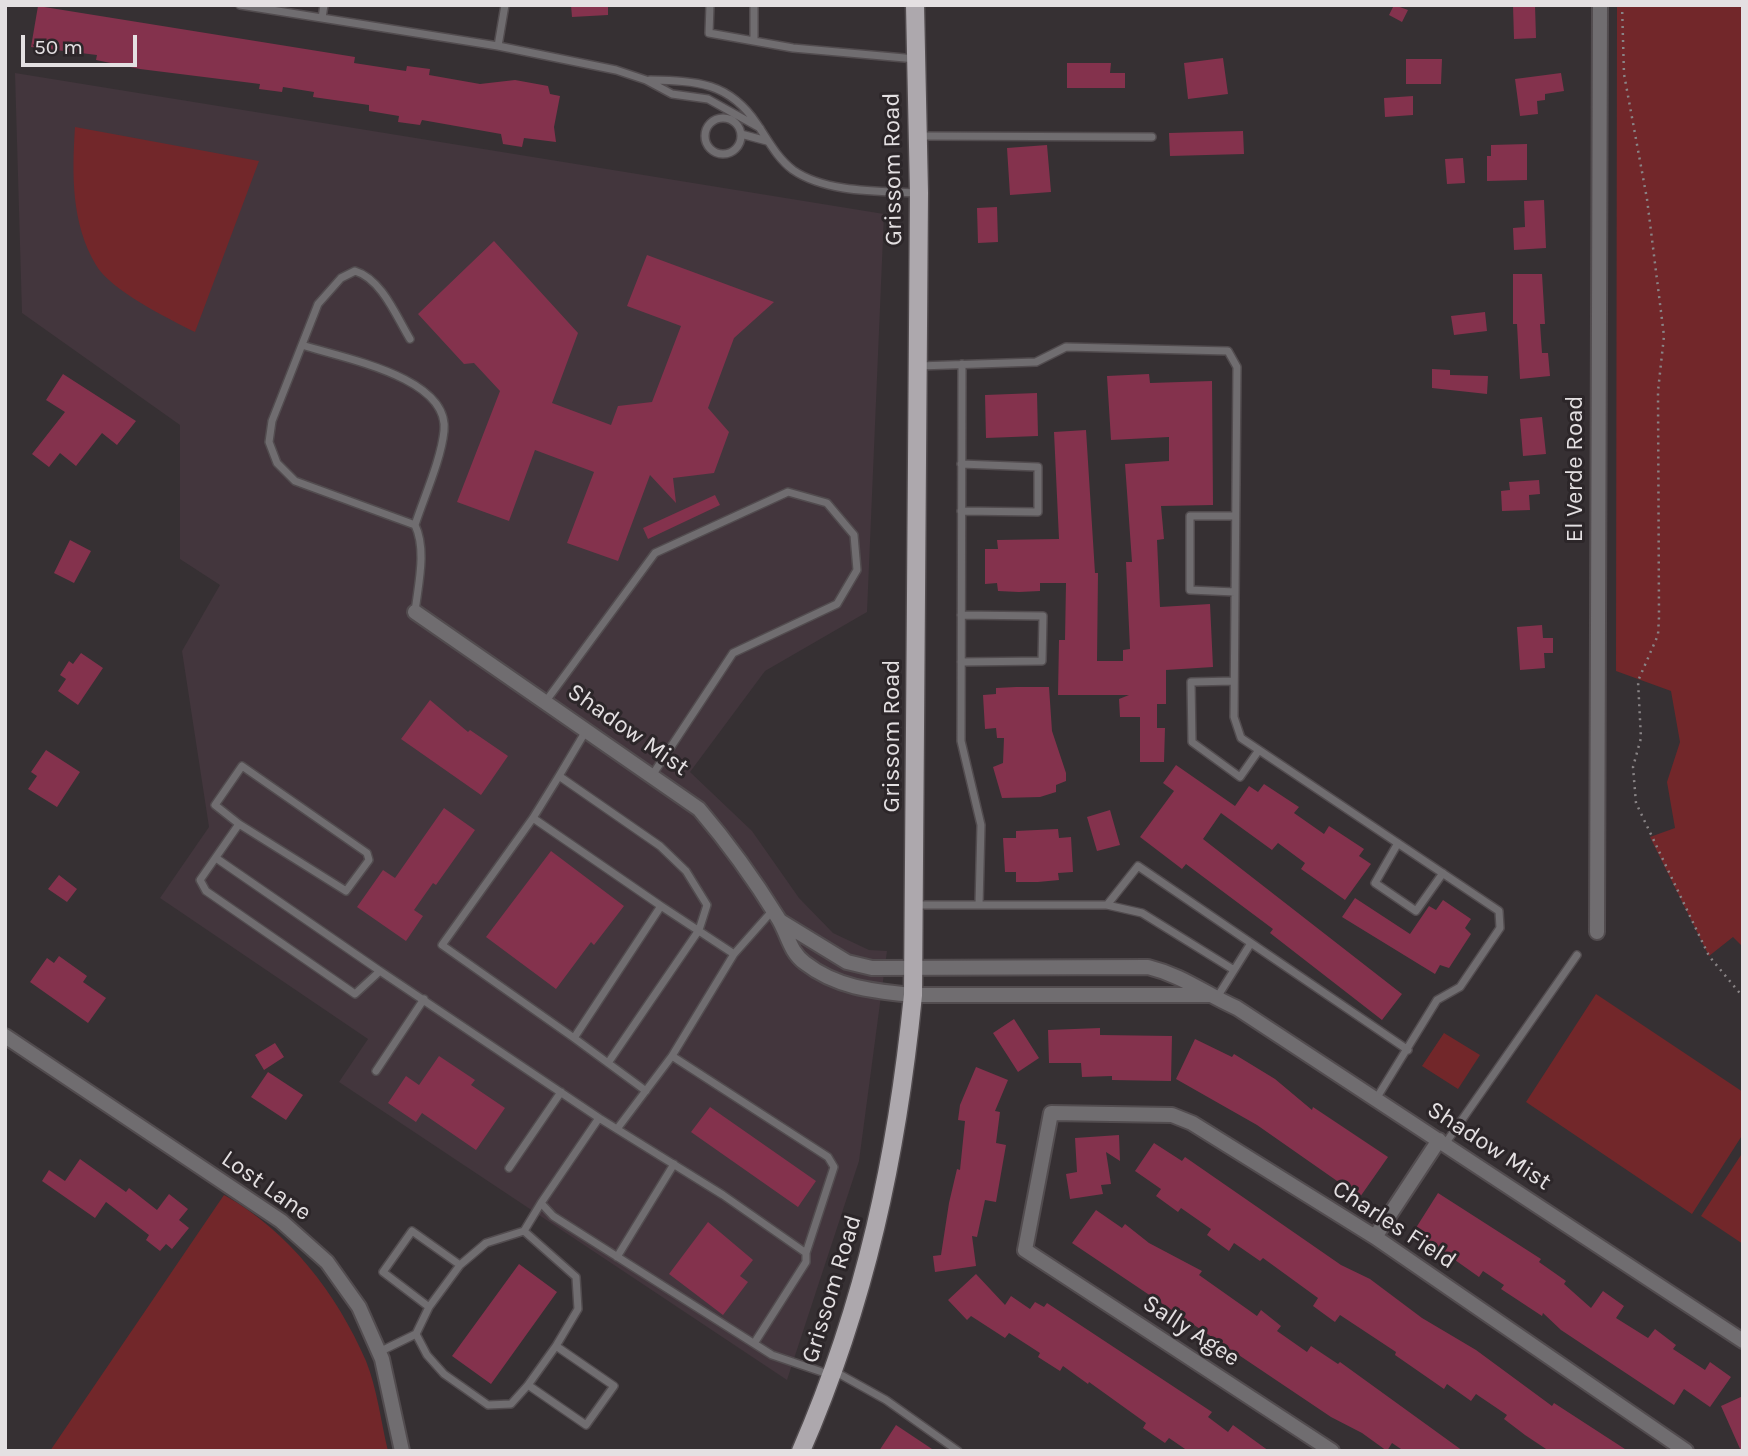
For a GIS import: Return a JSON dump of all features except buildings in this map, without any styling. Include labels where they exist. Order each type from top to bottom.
[{"type":"main road","name":"Grissom Road","points":[[801,1451],[833,1373],[881,1213],[904,1080],[913,995],[919,193],[915,5]]},
{"type":"street","name":"El Verde Road","points":[[1597,932],[1600,5]]},
{"type":"street","name":"Shadow Mist","points":[[415,612],[699,808],[728,843],[776,915],[792,950],[806,964],[836,982],[865,991],[913,995],[1212,997]]},
{"type":"street","name":"Shadow Mist","points":[[776,915],[847,962],[872,968],[1148,967],[1180,976],[1212,997],[1237,1008],[1743,1341]]},
{"type":"street","name":"Lost Lane","points":[[5,1036],[281,1221],[327,1262],[359,1307],[379,1352],[402,1451]]},
{"type":"street","name":"Charles Field","points":[[1025,1250],[1051,1113],[1172,1115],[1192,1123],[1375,1237],[1686,1451]]},
{"type":"street","points":[[1375,1237],[1442,1142]]},
{"type":"street","name":"Sally Agee","points":[[1025,1250],[1332,1451]]},
{"type":"lane","points":[[240,5],[498,46],[616,70],[646,80],[671,94],[708,99],[760,128]]},
{"type":"lane","points":[[322,18],[324,5]]},
{"type":"lane","points":[[498,46],[505,5]]},
{"type":"lane","points":[[710,5],[709,33],[754,41],[916,59]]},
{"type":"lane","points":[[754,5],[754,41]]},
{"type":"lane","points":[[646,80],[685,80],[719,88],[739,100],[793,170],[820,182],[919,193]]},
{"type":"lane","points":[[741,134],[740,144],[729,153],[715,153],[705,142],[705,131],[716,119],[732,121],[741,134],[768,141]]},
{"type":"lane","points":[[919,136],[1152,137]]},
{"type":"lane","points":[[410,339],[386,298],[363,273],[355,271],[341,278],[318,304],[272,421],[269,442],[277,463],[295,481],[415,525]]},
{"type":"lane","points":[[302,345],[411,381],[431,394],[442,410],[444,431],[415,525],[419,534],[421,564],[415,612]]},
{"type":"lane","points":[[918,366],[1036,362],[1066,347],[1227,351],[1237,367],[1234,717],[1241,737],[1499,911],[1500,928],[1460,987],[1437,1000],[1376,1099]]},
{"type":"lane","points":[[962,364],[961,741],[981,825],[979,905]]},
{"type":"lane","points":[[961,464],[1038,467],[1038,512],[961,511]]},
{"type":"lane","points":[[546,701],[655,553],[788,492],[827,503],[854,535],[857,570],[837,604],[733,653],[653,774]]},
{"type":"lane","points":[[1235,592],[1190,590],[1190,516],[1236,516]]},
{"type":"lane","points":[[961,615],[1043,616],[1042,661],[961,662]]},
{"type":"lane","points":[[1234,681],[1191,682],[1192,742],[1240,776],[1259,750]]},
{"type":"lane","points":[[587,729],[533,818],[442,945],[646,1091]]},
{"type":"lane","points":[[242,766],[367,853],[369,860],[346,891],[239,824],[215,805],[242,766]]},
{"type":"lane","points":[[559,776],[660,846],[686,871],[707,905],[699,930],[608,1063]]},
{"type":"lane","points":[[533,818],[734,954]]},
{"type":"lane","points":[[239,824],[200,880],[206,891],[355,994],[380,971]]},
{"type":"lane","points":[[1398,843],[1374,883],[1416,911],[1443,873]]},
{"type":"lane","points":[[216,858],[599,1118],[674,1164],[806,1253]]},
{"type":"lane","points":[[1107,905],[1138,866],[1408,1050]]},
{"type":"lane","points":[[915,905],[1107,905],[1142,913],[1234,970]]},
{"type":"lane","points":[[574,1038],[661,906]]},
{"type":"lane","points":[[617,1129],[672,1056],[734,954],[776,915]]},
{"type":"lane","points":[[1212,997],[1251,943]]},
{"type":"lane","points":[[1442,1142],[1577,955]]},
{"type":"lane","points":[[376,1071],[424,999]]},
{"type":"lane","points":[[672,1056],[828,1157],[834,1167],[806,1253],[806,1262],[755,1342]]},
{"type":"lane","points":[[509,1168],[561,1092]]},
{"type":"lane","points":[[379,1352],[416,1334],[429,1307],[460,1265],[486,1243],[524,1231],[599,1118]]},
{"type":"lane","points":[[617,1257],[674,1164]]},
{"type":"lane","points":[[541,1203],[553,1216],[772,1355],[833,1373],[886,1400],[958,1451]]},
{"type":"lane","points":[[429,1307],[383,1272],[412,1231],[460,1265]]},
{"type":"lane","points":[[416,1334],[427,1355],[444,1374],[488,1405],[511,1404],[556,1346],[578,1309],[576,1277],[524,1231]]},
{"type":"lane","points":[[528,1385],[586,1425],[614,1387],[556,1346]]},
{"type":"path","points":[[1622,5],[1624,74],[1647,200],[1664,336],[1658,391],[1658,635],[1638,681],[1641,738],[1633,767],[1636,803],[1709,956],[1743,997]]},
{"type":"shaded area","points":[[1617,5],[1743,5],[1743,947],[1733,937],[1709,956],[1650,837],[1675,828],[1667,782],[1680,742],[1671,691],[1616,671]]},
{"type":"shaded area","points":[[15,73],[884,214],[867,612],[765,671],[690,772],[752,831],[799,898],[833,933],[869,950],[887,951],[859,1161],[787,1380],[339,1082],[368,1039],[160,898],[209,827],[182,651],[220,585],[180,559],[180,425],[22,313]]},
{"type":"shaded area","points":[[75,127],[259,161],[195,332],[127,294],[103,275],[96,265],[82,232],[75,198]]},
{"type":"shaded area","points":[[1596,994],[1743,1092],[1743,1134],[1692,1214],[1526,1102]]},
{"type":"shaded area","points":[[1444,1033],[1480,1055],[1458,1089],[1422,1066]]},
{"type":"shaded area","points":[[1743,1152],[1743,1244],[1701,1216]]},
{"type":"shaded area","points":[[224,1195],[270,1227],[290,1246],[309,1266],[341,1312],[370,1371],[388,1451],[50,1451]]}]
